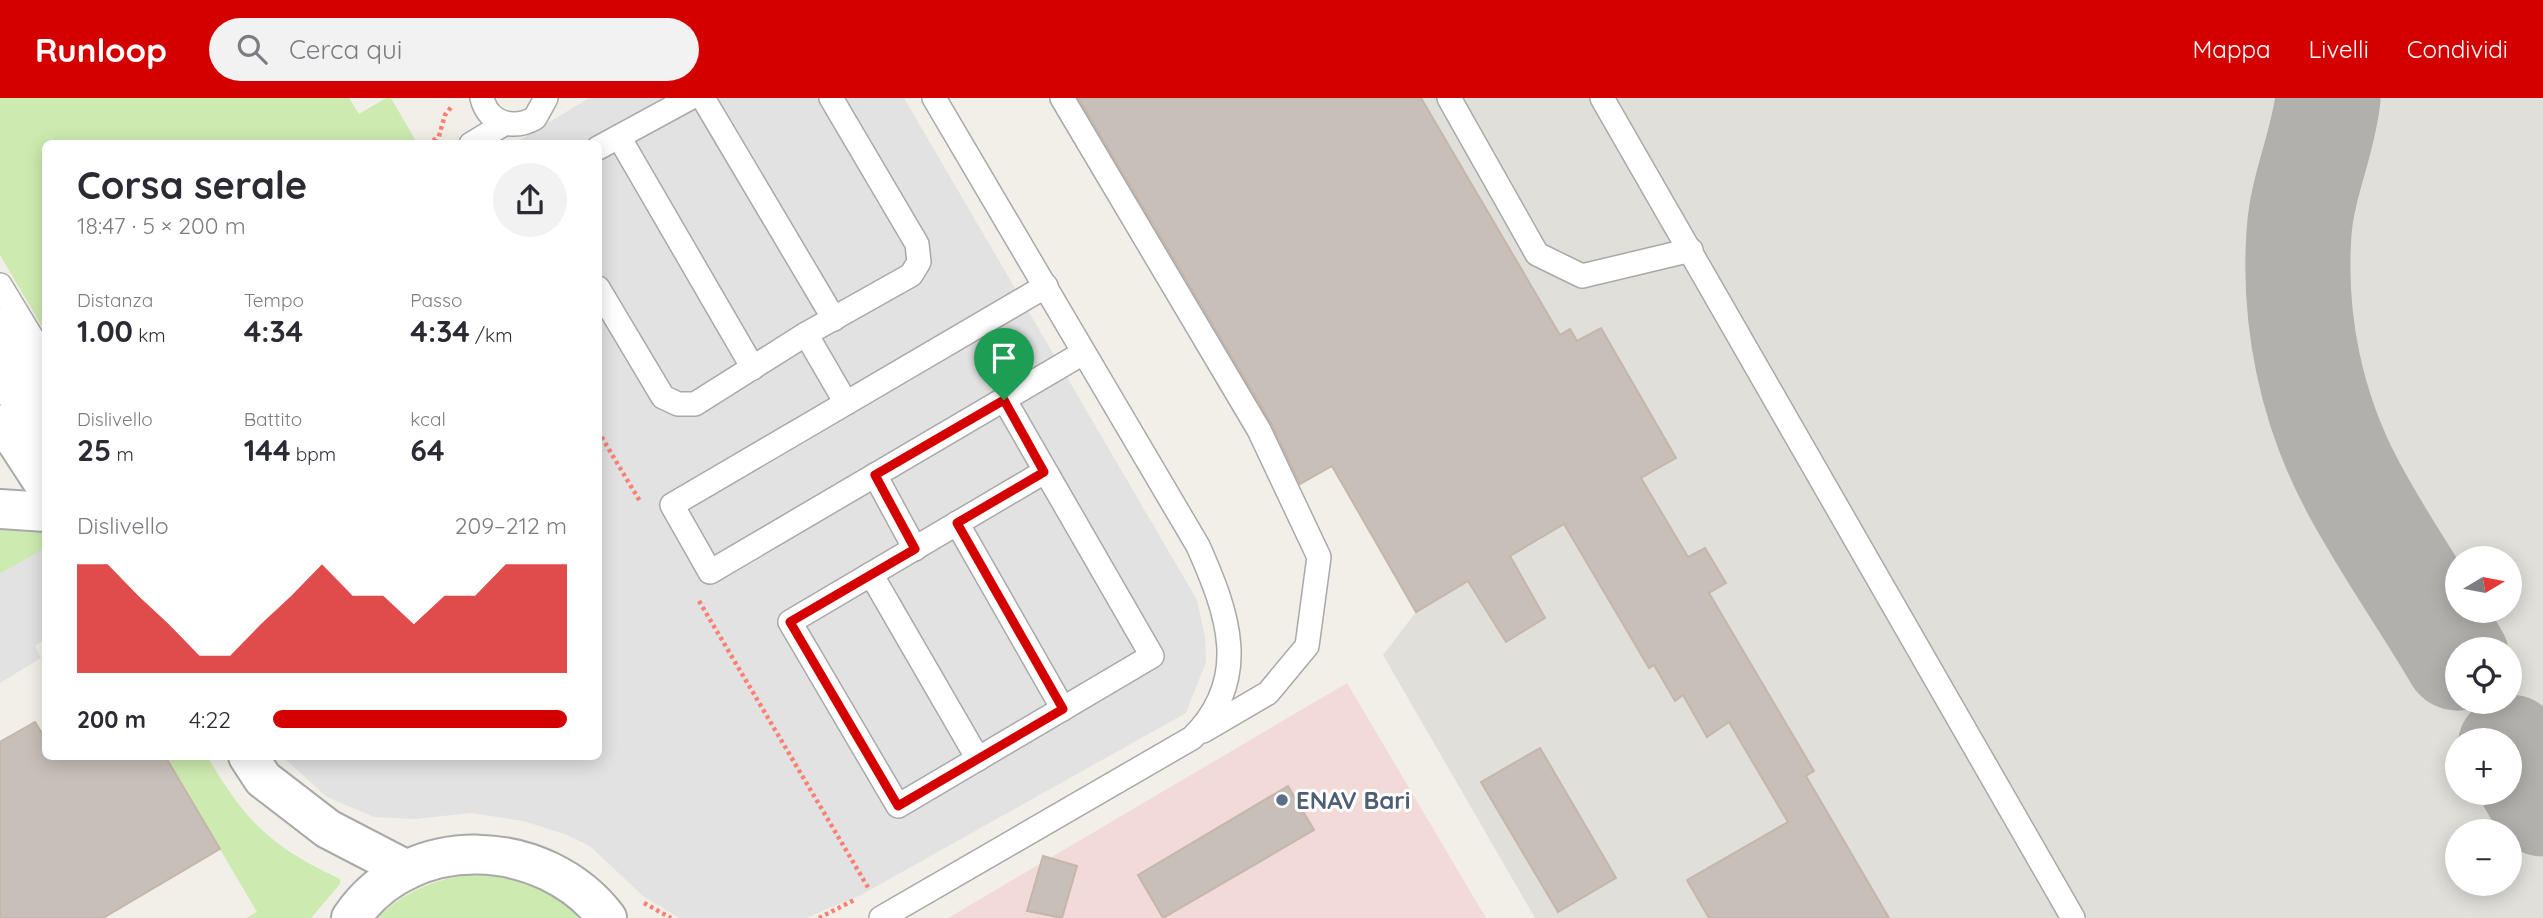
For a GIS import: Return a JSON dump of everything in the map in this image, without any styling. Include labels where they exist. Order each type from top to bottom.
[{"type":"street","points":[[0,327],[14,413],[42,439]]},
{"type":"street","points":[[0,367],[14,413],[42,477]]},
{"type":"street","points":[[0,509],[42,511]]},
{"type":"street","points":[[251,760],[263,779],[328,829],[407,870]]},
{"type":"street","points":[[351,918],[372,894],[407,870],[457,855],[488,854],[519,858],[560,876],[610,916]]},
{"type":"lane","points":[[482,98],[487,111],[504,124]]},
{"type":"lane","points":[[478,140],[504,124],[526,124],[535,118],[547,98]]},
{"type":"lane","points":[[602,146],[690,98]]},
{"type":"lane","points":[[702,98],[834,319]]},
{"type":"lane","points":[[602,295],[663,397],[678,404],[695,404],[806,334],[911,275],[919,262],[917,244],[831,98]]},
{"type":"lane","points":[[934,98],[1198,546],[1215,585],[1227,622],[1230,652],[1227,681],[1208,722],[1192,738]]},
{"type":"lane","points":[[881,918],[1268,693],[1307,646],[1320,557],[1259,430],[1062,98]]},
{"type":"lane","points":[[1449,98],[1537,254],[1582,276],[1691,250]]},
{"type":"lane","points":[[1602,98],[2073,918]]},
{"type":"lane","points":[[619,136],[753,368]]},
{"type":"lane","points":[[0,285],[42,354]]},
{"type":"lane","points":[[1046,286],[672,505],[710,572],[1083,353]]},
{"type":"lane","points":[[806,334],[846,403]]},
{"type":"lane","points":[[1004,400],[1152,656],[898,806],[790,622],[1044,472]]},
{"type":"lane","points":[[875,475],[915,549]]},
{"type":"lane","points":[[957,523],[1063,709]]},
{"type":"lane","points":[[871,575],[978,759]]},
{"type":"path","points":[[437,140],[445,115],[458,98]]},
{"type":"path","points":[[602,438],[647,514]]},
{"type":"path","points":[[696,596],[870,891],[819,918]]},
{"type":"shaded area","points":[[589,98],[904,98],[1197,600],[1205,637],[1206,662],[1186,713],[861,895],[806,918],[679,918],[643,896],[591,847],[565,834],[523,821],[471,813],[415,819],[374,817],[327,797],[286,760],[602,760],[602,140],[520,140]]},
{"type":"shaded area","points":[[1074,98],[2543,98],[2543,918],[1535,918],[1383,655],[1416,612],[1332,466],[1300,484]]},
{"type":"shaded area","points":[[42,550],[42,641],[35,646],[41,658],[0,683],[0,574]]},
{"type":"shaded area","name":"ENAV Bari","points":[[1347,683],[1486,918],[948,918]]},
{"type":"green space","points":[[0,98],[349,98],[359,114],[386,98],[391,98],[415,140],[42,140],[42,327],[0,255]]},
{"type":"green space","points":[[0,525],[42,532],[42,551],[0,574]]},
{"type":"green space","points":[[167,760],[209,760],[234,798],[262,830],[295,855],[340,879],[340,884],[311,918],[246,918],[257,912]]},
{"type":"green space","points":[[486,874],[513,879],[538,888],[581,918],[377,918],[401,899],[427,885],[456,877]]},
{"type":"building","points":[[1078,98],[1421,98],[1560,335],[1570,329],[1577,341],[1601,328],[1676,458],[1641,478],[1688,557],[1705,548],[1726,583],[1709,593],[1814,771],[1806,776],[1889,918],[1709,918],[1687,880],[1788,822],[1729,722],[1707,737],[1683,695],[1675,701],[1654,665],[1649,668],[1564,524],[1510,556],[1545,618],[1506,642],[1468,581],[1416,612],[1332,466],[1300,484],[1271,423]]},
{"type":"building","points":[[35,722],[42,733],[42,760],[167,760],[220,849],[103,918],[0,918],[0,742]]},
{"type":"building","points":[[1540,748],[1616,878],[1558,912],[1481,782]]},
{"type":"building","points":[[1288,786],[1314,830],[1163,918],[1138,875]]},
{"type":"building","points":[[1043,856],[1077,866],[1062,918],[1027,911]]},
{"type":"taxiway","points":[[2328,98],[2304,199],[2299,233],[2299,298],[2308,363],[2326,425],[2352,485],[2445,639]]},
{"type":"taxiway","points":[[2522,768],[2543,804]]},
{"type":"place","name":"ENAV Bari","points":[[1282,800]]},
{"type":"route","points":[[1004,400],[1044,472],[957,523],[1063,709],[898,806],[790,622],[915,549],[875,475],[1004,400]]}]
